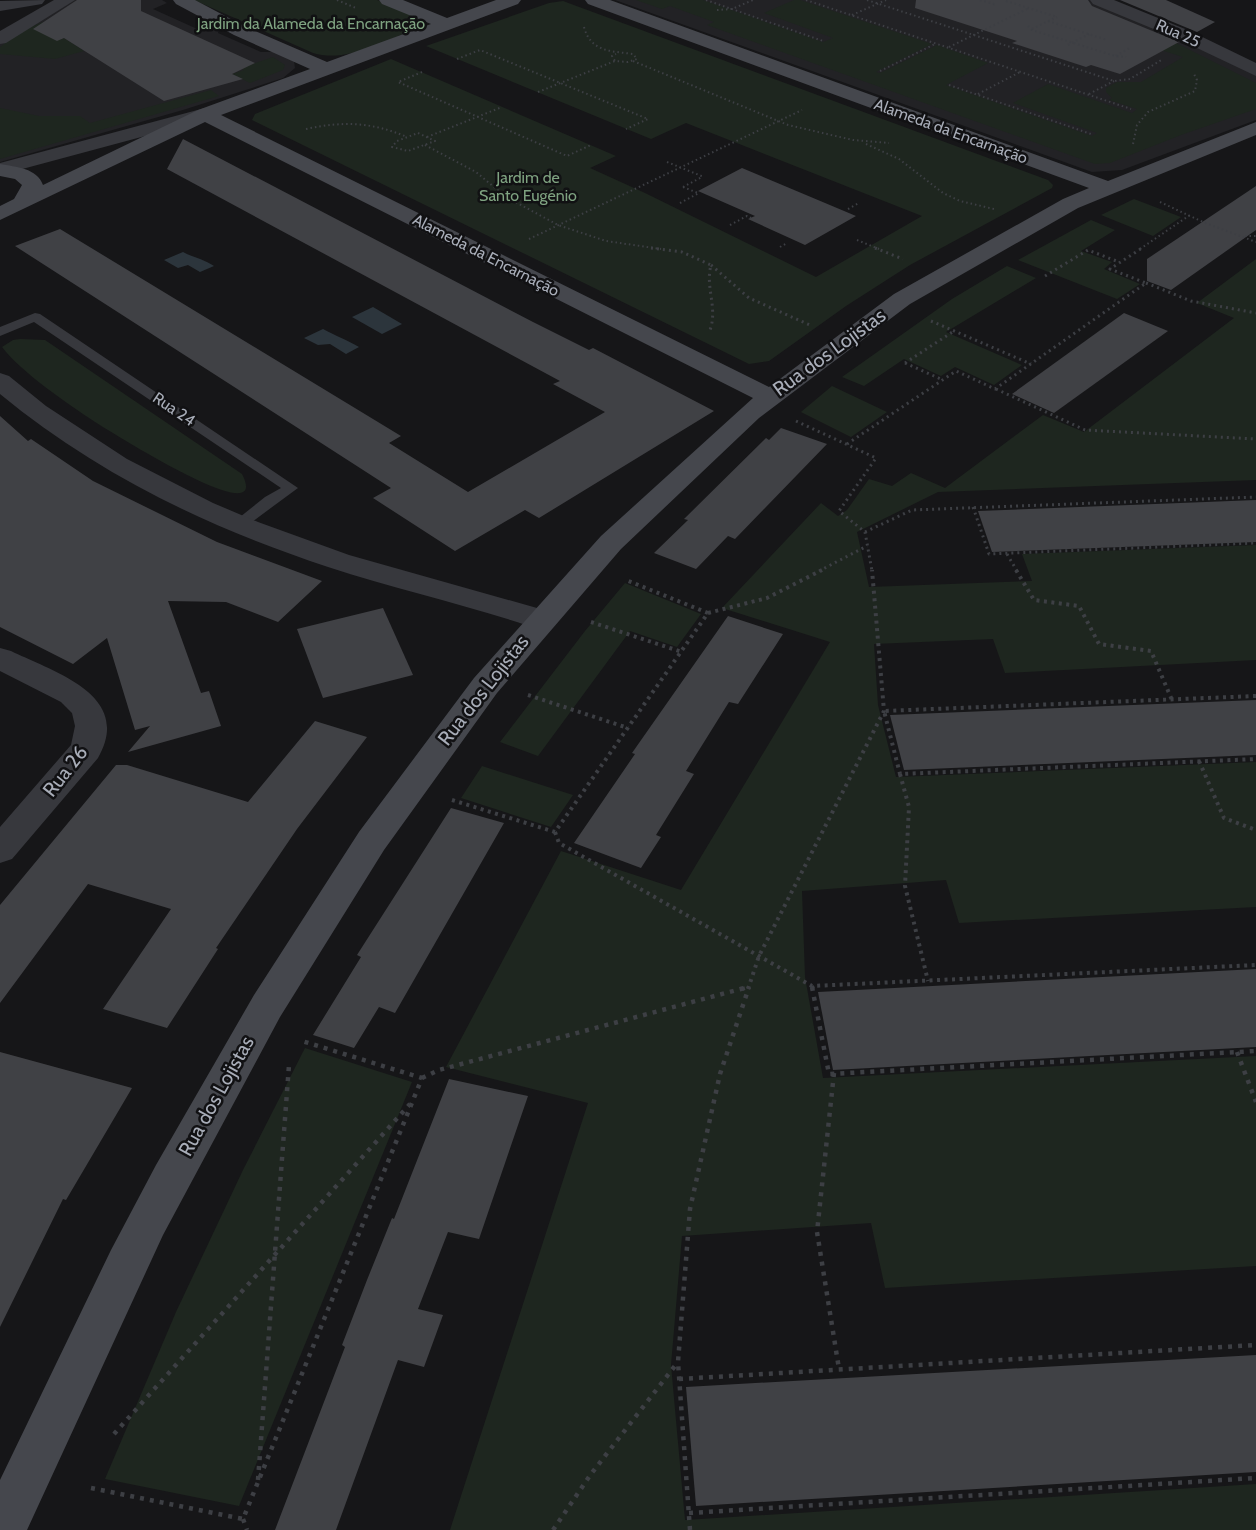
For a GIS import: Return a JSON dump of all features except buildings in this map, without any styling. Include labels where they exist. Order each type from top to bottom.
[{"type":"street","points":[[0,6],[36,0]]},
{"type":"street","points":[[0,39],[66,0]]},
{"type":"street","points":[[182,0],[240,31],[326,69]]},
{"type":"street","points":[[388,0],[447,24]]},
{"type":"street","points":[[0,214],[205,114],[512,0]]},
{"type":"street","name":"Alameda da Encarnação","points":[[594,0],[1106,187]]},
{"type":"street","name":"Rua 25","points":[[1099,0],[1184,34],[1256,70]]},
{"type":"street","points":[[0,170],[132,132],[205,114]]},
{"type":"street","name":"Alameda da Encarnação","points":[[205,114],[768,396]]},
{"type":"street","name":"Rua dos Lojistas","points":[[2,1530],[83,1354],[169,1181],[279,985],[346,878],[410,784],[472,701],[540,619],[641,510],[694,460],[768,396],[848,336],[941,274],[1020,229],[1106,187],[1190,152],[1256,128]]},
{"type":"street","points":[[0,170],[22,174],[33,183],[32,189],[22,203]]},
{"type":"street","points":[[0,381],[53,424],[116,464],[164,490],[240,524],[338,561],[495,603],[540,619]]},
{"type":"street","name":"Rua 26","points":[[0,658],[82,701],[89,711],[92,735],[86,750],[0,850]]},
{"type":"lane","name":"Rua 24","points":[[0,332],[36,317],[291,488],[270,500],[240,524]]},
{"type":"path","points":[[706,0],[823,41]]},
{"type":"path","points":[[732,9],[753,0]]},
{"type":"path","points":[[806,0],[1131,109]]},
{"type":"path","points":[[867,0],[1114,81]]},
{"type":"path","points":[[852,15],[886,0]]},
{"type":"path","points":[[980,0],[997,5]]},
{"type":"path","points":[[1009,1],[1057,17],[1032,30]]},
{"type":"path","points":[[948,48],[1029,8]]},
{"type":"path","points":[[1048,21],[1110,41]]},
{"type":"path","points":[[1028,26],[1032,30],[1115,56],[1126,57]]},
{"type":"path","points":[[1068,45],[1089,34]]},
{"type":"path","points":[[879,71],[936,44]]},
{"type":"path","points":[[1115,56],[1131,47],[1121,44]]},
{"type":"path","points":[[457,59],[480,50],[648,119],[627,129]]},
{"type":"path","points":[[615,61],[612,56],[628,52],[637,56],[633,61]]},
{"type":"path","points":[[1089,95],[1114,81],[1130,78],[1166,58],[1154,54]]},
{"type":"path","points":[[1044,58],[1049,55]]},
{"type":"path","points":[[1115,56],[1120,60]]},
{"type":"path","points":[[538,92],[615,61],[633,61],[777,122],[812,134],[860,142],[894,143]]},
{"type":"path","points":[[1128,148],[1133,144],[1136,128],[1143,117],[1158,106],[1183,99],[1195,91],[1197,80],[1190,68]]},
{"type":"path","points":[[422,72],[398,82],[567,156],[591,145]]},
{"type":"path","points":[[977,94],[1020,72]]},
{"type":"path","points":[[949,84],[1091,134]]},
{"type":"path","points":[[426,137],[502,107]]},
{"type":"path","points":[[522,242],[805,109]]},
{"type":"path","points":[[303,130],[359,122],[384,126],[407,137]]},
{"type":"path","points":[[418,133],[435,141],[408,151],[392,147],[397,141],[407,137],[418,133]]},
{"type":"path","points":[[860,142],[899,159],[928,182],[960,201],[999,209]]},
{"type":"path","points":[[425,145],[476,172],[506,197],[558,225],[606,241],[682,252],[711,265],[749,298],[813,326]]},
{"type":"path","points":[[667,162],[703,177],[683,187],[699,193],[680,203]]},
{"type":"path","points":[[1159,202],[1256,242]]},
{"type":"path","points":[[848,209],[859,203]]},
{"type":"path","points":[[1190,215],[1110,269],[1191,301],[1256,313]]},
{"type":"path","points":[[730,225],[747,216],[751,218]]},
{"type":"path","points":[[1242,236],[1256,236]]},
{"type":"path","points":[[857,240],[910,262]]},
{"type":"path","points":[[780,247],[787,243]]},
{"type":"path","points":[[1045,276],[1088,250],[1119,262]]},
{"type":"path","points":[[707,336],[715,313],[706,276],[711,265]]},
{"type":"path","points":[[995,389],[1146,283]]},
{"type":"path","points":[[930,320],[1031,364]]},
{"type":"path","points":[[943,380],[905,363],[954,331]]},
{"type":"path","points":[[847,444],[956,371],[1085,430],[1256,439]]},
{"type":"path","points":[[788,418],[876,458],[839,511],[865,532],[874,580],[884,711],[909,807],[904,886],[928,981]]},
{"type":"path","points":[[865,532],[912,510],[1256,497]]},
{"type":"path","points":[[973,507],[989,554],[1256,543]]},
{"type":"path","points":[[622,578],[708,613],[767,598],[867,546]]},
{"type":"path","points":[[1007,554],[1034,600],[1079,606],[1099,645],[1151,651],[1172,700]]},
{"type":"path","points":[[555,832],[708,613]]},
{"type":"path","points":[[587,620],[682,652]]},
{"type":"path","points":[[528,695],[628,728]]},
{"type":"path","points":[[884,711],[1256,696]]},
{"type":"path","points":[[690,1530],[678,1362],[690,1209],[720,1074],[759,956],[884,711]]},
{"type":"path","points":[[900,774],[1256,759]]},
{"type":"path","points":[[1199,761],[1224,818],[1256,830]]},
{"type":"path","points":[[452,800],[555,832]]},
{"type":"path","points":[[555,832],[559,843],[812,986],[1256,965]]},
{"type":"path","points":[[812,986],[829,1074],[1256,1051]]},
{"type":"path","points":[[302,1041],[422,1078],[439,1070],[749,987]]},
{"type":"path","points":[[1237,1052],[1256,1102]]},
{"type":"path","points":[[257,1485],[289,1065]]},
{"type":"path","points":[[834,1073],[818,1232],[839,1369]]},
{"type":"path","points":[[247,1530],[243,1519],[422,1078]]},
{"type":"path","points":[[114,1434],[413,1100]]},
{"type":"path","points":[[679,1379],[1256,1345]]},
{"type":"path","points":[[553,1530],[591,1474],[678,1362]]},
{"type":"path","points":[[689,1514],[1256,1478]]},
{"type":"path","points":[[91,1488],[243,1519]]},
{"type":"shaded area","points":[[73,0],[162,0],[167,3],[153,9],[195,28],[216,24],[220,26],[218,33],[261,52],[277,52],[294,61],[295,68],[283,78],[183,110],[0,162],[0,43]]},
{"type":"shaded area","points":[[615,0],[1092,0],[1256,74],[1256,120],[1122,170],[1092,172]]},
{"type":"shaded area","points":[[183,252],[214,266],[200,272],[188,265],[178,268],[164,260]]},
{"type":"shaded area","points":[[373,307],[402,324],[382,334],[352,317]]},
{"type":"shaded area","points":[[323,329],[359,347],[346,354],[330,344],[318,345],[304,338]]},
{"type":"green space","name":"Jardim da Alameda da Encarnação","points":[[194,0],[377,0],[415,15],[422,21],[419,28],[364,50],[326,55],[313,53]]},
{"type":"green space","points":[[636,0],[703,0],[823,42],[833,38],[764,13],[794,0],[800,0],[932,44],[876,72],[880,73],[937,45],[988,63],[946,85],[1092,136],[1097,133],[1013,103],[1048,84],[1132,113],[1137,109],[1109,100],[1112,98],[1106,92],[1106,88],[1117,82],[1141,82],[1183,57],[1068,21],[1164,37],[1256,83],[1256,109],[1110,163],[1095,164],[707,25],[714,22],[670,6],[662,9]]},
{"type":"green space","name":"Jardim de Santo Eugénio","points":[[563,1],[1048,180],[1053,185],[1052,188],[910,265],[846,306],[769,361],[749,364],[252,120],[255,114],[391,59],[616,156],[590,168],[816,277],[922,216],[686,123],[651,139],[426,46],[549,3]]},
{"type":"green space","points":[[56,19],[57,40],[64,38],[84,51],[55,59],[0,54],[0,47],[20,33],[40,23]]},
{"type":"green space","points":[[273,57],[285,65],[283,70],[250,83],[232,74],[244,70],[241,68]]},
{"type":"green space","points":[[211,90],[219,96],[0,159],[0,108],[39,116],[80,116],[90,123]]},
{"type":"green space","points":[[1134,199],[1181,217],[1153,236],[1101,215]]},
{"type":"green space","points":[[1091,220],[1115,230],[1081,251],[1112,262],[1104,269],[1140,284],[1117,299],[1018,260]]},
{"type":"green space","points":[[1256,259],[1256,480],[938,492],[857,532],[869,587],[1032,581],[1022,554],[1256,545],[1256,660],[1005,673],[993,639],[874,644],[878,705],[896,777],[1256,762],[1256,907],[959,923],[946,880],[802,891],[805,977],[823,1078],[1256,1056],[1256,1266],[885,1288],[871,1223],[682,1236],[671,1365],[685,1520],[1256,1484],[1256,1530],[450,1530],[588,1103],[446,1067],[561,851],[681,890],[830,642],[722,608],[821,503],[838,516],[847,510],[869,479],[892,486],[911,473],[945,488],[1043,415],[1084,432],[1234,318],[1197,303]]},
{"type":"green space","points":[[1007,266],[1036,278],[946,332],[1022,365],[994,385],[955,367],[941,376],[904,359],[864,386],[842,377],[952,299]]},
{"type":"green space","points":[[13,340],[45,340],[242,474],[245,490],[234,493],[184,474],[95,422],[33,377],[2,347]]},
{"type":"green space","points":[[832,386],[887,412],[851,437],[801,412]]},
{"type":"green space","points":[[625,583],[701,614],[677,647],[630,631],[538,756],[500,742],[585,631]]},
{"type":"green space","points":[[482,766],[573,795],[551,827],[461,798]]},
{"type":"green space","points":[[305,1048],[412,1082],[239,1506],[105,1479],[176,1312],[243,1170]]}]
